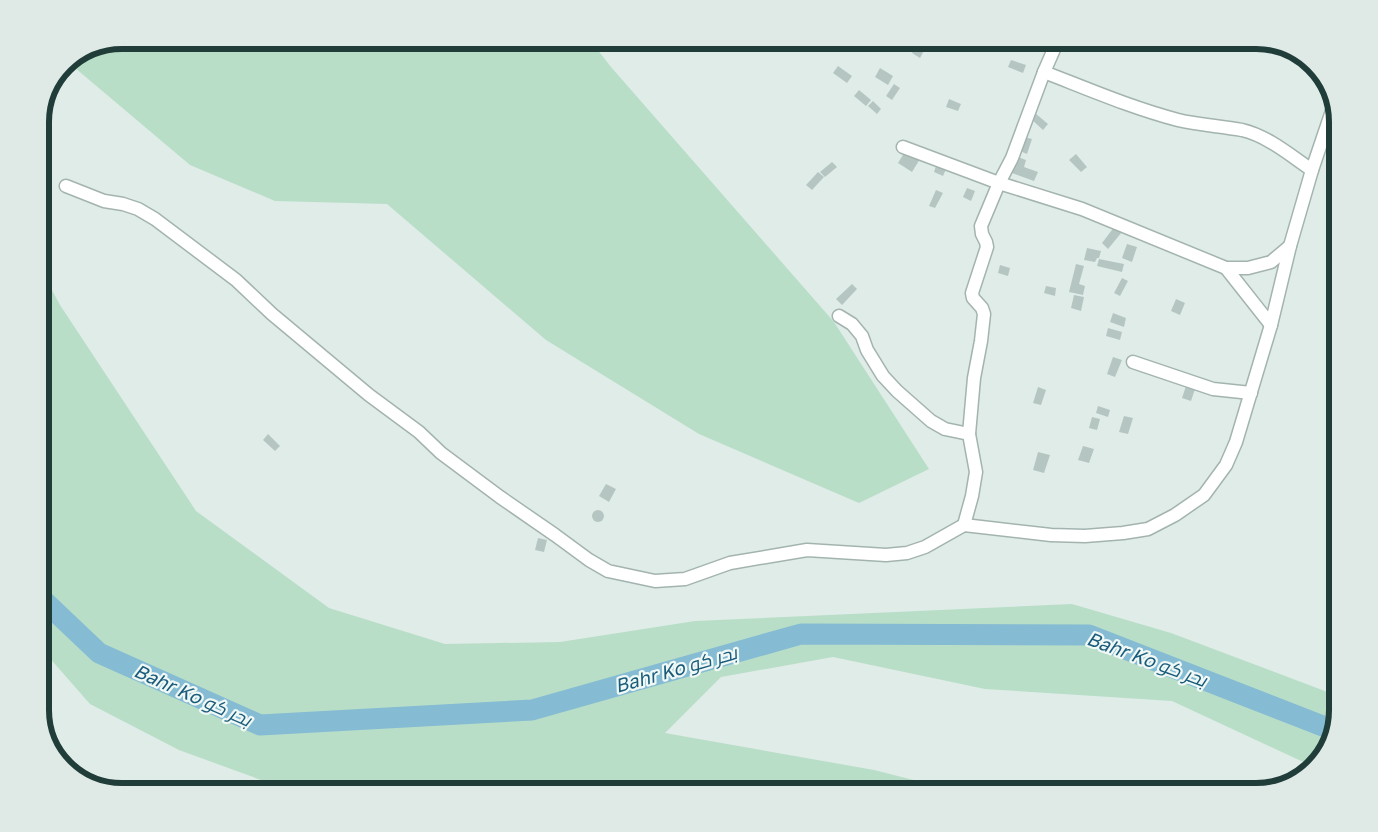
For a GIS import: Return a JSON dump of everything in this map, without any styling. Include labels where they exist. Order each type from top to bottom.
[{"type":"street","points":[[964,525],[976,472],[969,434],[974,378],[984,314],[982,308],[972,298],[987,248],[981,226],[1012,158],[1054,49]]},
{"type":"street","points":[[1044,72],[1178,120],[1244,131],[1263,138],[1312,170]]},
{"type":"street","points":[[66,186],[104,201],[124,204],[138,209],[155,219],[236,280],[272,314],[369,394],[419,432],[441,453],[500,497],[555,534],[589,560],[608,571],[655,581],[685,579],[730,563],[807,550],[886,555],[907,553],[926,547],[964,525],[1051,535],[1085,536],[1148,529],[1175,515],[1204,495],[1226,465],[1236,442],[1271,325],[1290,246],[1329,120]]},
{"type":"street","points":[[902,147],[999,183],[1082,209],[1226,268],[1248,268],[1270,262],[1290,246]]},
{"type":"street","points":[[1226,268],[1271,325]]},
{"type":"street","points":[[839,316],[852,324],[862,336],[867,350],[883,376],[897,391],[931,421],[945,429],[969,434]]},
{"type":"street","points":[[1133,362],[1213,389],[1251,393]]},
{"type":"green space","points":[[122,49],[597,49],[834,322],[929,469],[859,503],[699,434],[546,340],[387,204],[275,201],[190,165],[74,67],[94,54]]},
{"type":"green space","points":[[49,285],[60,305],[196,511],[329,608],[445,644],[560,642],[695,621],[1072,604],[1171,633],[1329,693],[1329,719],[1324,738],[1306,763],[1172,701],[985,689],[833,657],[721,677],[665,733],[874,770],[925,783],[269,783],[179,750],[90,704],[49,657]]},
{"type":"building","points":[[914,49],[925,49],[920,58],[912,53]]},
{"type":"building","points":[[1011,60],[1026,65],[1023,73],[1008,67]]},
{"type":"building","points":[[838,66],[852,76],[847,83],[833,73]]},
{"type":"building","points":[[880,68],[893,76],[888,85],[875,77]]},
{"type":"building","points":[[894,84],[900,88],[892,100],[886,96]]},
{"type":"building","points":[[859,90],[871,100],[866,106],[854,96]]},
{"type":"building","points":[[949,99],[961,104],[958,111],[946,107]]},
{"type":"building","points":[[873,101],[881,109],[877,114],[868,106]]},
{"type":"building","points":[[1035,113],[1048,124],[1043,130],[1030,118]]},
{"type":"building","points":[[1024,137],[1032,139],[1027,154],[1020,151]]},
{"type":"building","points":[[906,150],[920,159],[912,172],[898,163]]},
{"type":"building","points":[[1076,154],[1087,167],[1081,172],[1069,160]]},
{"type":"building","points":[[1018,157],[1026,160],[1024,167],[1038,172],[1034,181],[1012,173]]},
{"type":"building","points":[[832,162],[837,167],[825,177],[820,172]]},
{"type":"building","points":[[937,163],[947,167],[943,176],[934,172]]},
{"type":"building","points":[[818,172],[824,177],[812,190],[806,185]]},
{"type":"building","points":[[967,188],[975,191],[971,201],[963,197]]},
{"type":"building","points":[[936,190],[943,193],[935,208],[929,206]]},
{"type":"building","points":[[1115,226],[1122,232],[1108,249],[1102,243]]},
{"type":"building","points":[[1127,244],[1137,247],[1132,262],[1122,258]]},
{"type":"building","points":[[1087,248],[1101,251],[1099,258],[1095,262],[1084,260]]},
{"type":"building","points":[[1099,259],[1124,264],[1122,272],[1097,266]]},
{"type":"building","points":[[1076,264],[1084,266],[1079,284],[1085,286],[1083,295],[1069,292]]},
{"type":"building","points":[[1000,265],[1010,268],[1008,276],[998,273]]},
{"type":"building","points":[[1122,278],[1128,281],[1120,296],[1114,293]]},
{"type":"building","points":[[852,284],[857,289],[842,305],[836,299]]},
{"type":"building","points":[[1046,286],[1056,288],[1055,296],[1044,293]]},
{"type":"building","points":[[1074,295],[1084,297],[1081,311],[1071,308]]},
{"type":"building","points":[[1176,299],[1185,303],[1180,315],[1171,311]]},
{"type":"building","points":[[1113,313],[1126,318],[1124,327],[1110,322]]},
{"type":"building","points":[[1108,328],[1122,332],[1120,340],[1106,336]]},
{"type":"building","points":[[1113,357],[1122,360],[1115,377],[1107,374]]},
{"type":"building","points":[[1187,383],[1196,386],[1191,401],[1182,398]]},
{"type":"building","points":[[1038,387],[1046,390],[1041,405],[1033,403]]},
{"type":"building","points":[[1098,406],[1110,410],[1108,417],[1096,413]]},
{"type":"building","points":[[1124,416],[1133,418],[1128,434],[1119,432]]},
{"type":"building","points":[[1092,417],[1100,419],[1097,430],[1089,428]]},
{"type":"building","points":[[268,434],[280,446],[275,451],[263,440]]},
{"type":"building","points":[[1083,446],[1094,449],[1089,463],[1078,460]]},
{"type":"building","points":[[1038,452],[1050,455],[1044,473],[1033,470]]},
{"type":"building","points":[[606,484],[616,489],[609,502],[599,496]]},
{"type":"building","points":[[598,510],[604,516],[598,522],[592,516]]},
{"type":"building","points":[[538,538],[547,540],[544,552],[535,550]]},
{"type":"waterway","name":"Bahr Ko بحر كو","points":[[49,606],[99,653],[260,725],[532,710],[801,634],[1089,635],[1327,728]]}]
